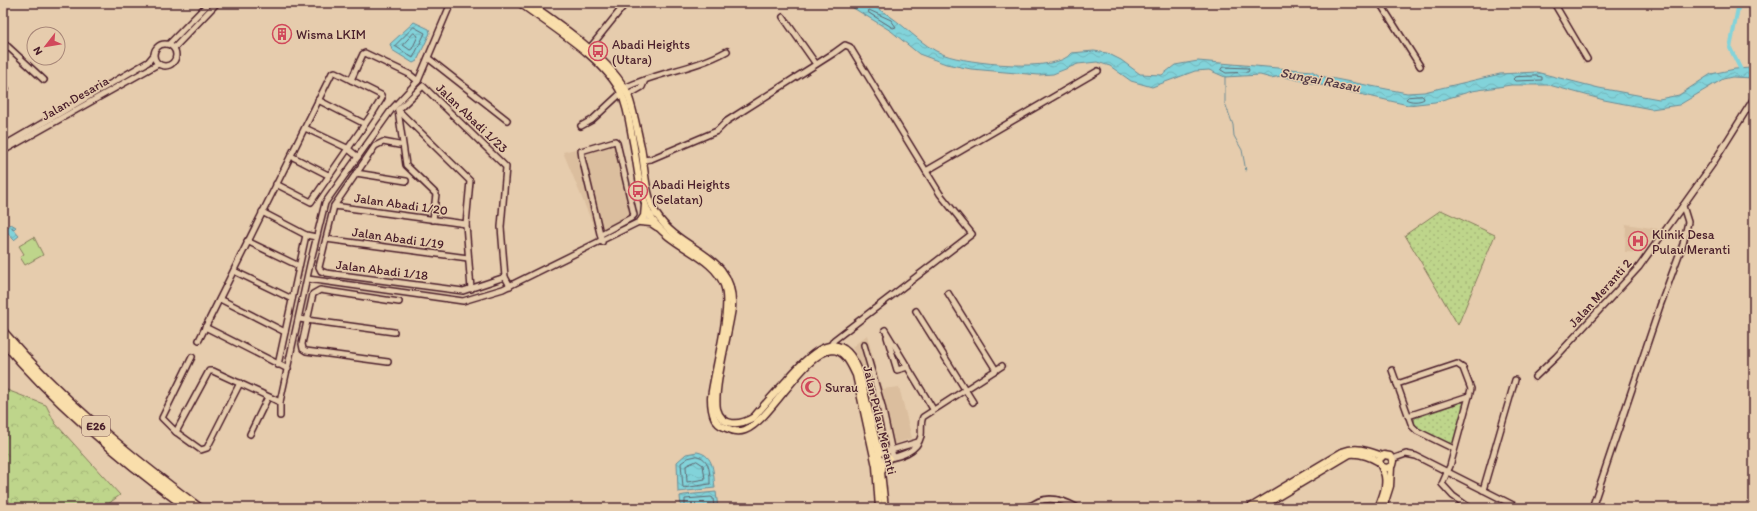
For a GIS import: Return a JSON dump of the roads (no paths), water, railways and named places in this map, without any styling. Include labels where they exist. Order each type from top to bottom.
[{"type":"highway","name":"E26","points":[[3,332],[76,410],[138,463],[200,508]]},
{"type":"highway","name":"E26","points":[[3,341],[72,414],[135,469],[188,508]]},
{"type":"main road","name":"Jalan Pulau Meranti","points":[[520,3],[602,67],[614,82],[628,95],[634,116],[654,215],[670,230],[717,264],[725,273],[730,284],[733,297],[717,393],[717,408],[724,420],[736,424],[742,424],[754,417],[810,355],[818,349],[831,345],[842,347],[857,363],[877,444],[879,508]]},
{"type":"main road","name":"Jalan Pulau Meranti","points":[[529,3],[610,67],[623,91],[645,201],[654,215],[660,229],[673,241],[714,268],[725,286],[727,309],[711,398],[712,411],[720,426],[736,432],[752,426],[761,418],[804,369],[821,354],[832,350],[842,353],[856,375],[877,458],[882,470],[885,508]]},
{"type":"main road","points":[[645,201],[646,210],[640,222],[651,223],[660,229]]},
{"type":"main road","points":[[877,444],[890,455],[883,465],[882,470]]},
{"type":"main road","points":[[1249,508],[1342,452],[1355,448],[1364,449],[1382,456],[1388,455],[1392,459],[1390,486],[1383,508]]},
{"type":"main road","points":[[1259,508],[1350,454],[1359,453],[1370,457],[1381,465],[1391,467]]},
{"type":"main road","points":[[1378,508],[1385,485],[1385,477],[1381,465],[1382,456]]},
{"type":"street","name":"Jalan Desaria","points":[[172,46],[209,3]]},
{"type":"street","name":"Jalan Desaria","points":[[3,146],[148,62],[153,56],[154,50],[159,45],[172,46],[217,3]]},
{"type":"street","points":[[283,367],[299,319],[316,237],[325,203],[392,109],[418,81],[451,3]]},
{"type":"street","points":[[589,49],[626,3]]},
{"type":"street","points":[[1380,3],[1420,66]]},
{"type":"street","points":[[1554,3],[1587,59]]},
{"type":"street","points":[[783,17],[816,64]]},
{"type":"street","points":[[3,42],[44,80]]},
{"type":"street","name":"Jalan Desaria","points":[[3,151],[158,64],[164,66],[173,62],[176,54],[172,46]]},
{"type":"street","points":[[643,160],[657,157],[720,130],[727,121],[816,64],[845,46],[850,47],[946,203],[972,234],[882,302],[834,340],[831,345]]},
{"type":"street","points":[[582,126],[592,120],[623,91],[645,80],[692,67],[727,51]]},
{"type":"street","points":[[351,80],[363,54],[368,53],[413,76],[418,81]]},
{"type":"street","points":[[153,56],[158,64]]},
{"type":"street","points":[[428,58],[507,120]]},
{"type":"street","points":[[926,171],[1098,71]]},
{"type":"street","points":[[199,340],[234,271],[247,241],[332,73],[335,72],[381,95],[382,98],[365,124],[310,202],[276,184]]},
{"type":"street","points":[[628,95],[642,87],[645,80]]},
{"type":"street","name":"Jalan Abadi 1/23","points":[[398,110],[423,86],[506,167],[500,227],[505,276],[510,286]]},
{"type":"street","name":"Jalan Meranti 2","points":[[1535,377],[1556,357],[1639,267],[1712,165],[1754,98]]},
{"type":"street","points":[[318,100],[365,124]]},
{"type":"street","points":[[398,110],[406,165],[436,194],[433,220]]},
{"type":"street","points":[[398,110],[470,181],[466,224],[471,289]]},
{"type":"street","points":[[305,128],[347,148],[358,157]]},
{"type":"street","points":[[601,234],[634,215],[616,142],[581,150],[602,242]]},
{"type":"street","points":[[334,206],[379,143],[399,145]]},
{"type":"street","points":[[290,156],[328,175]]},
{"type":"street","points":[[356,174],[406,181]]},
{"type":"street","name":"Jalan Abadi 1/18","points":[[334,206],[319,267],[324,273],[463,291],[505,276]]},
{"type":"street","name":"Jalan Abadi 1/20","points":[[334,206],[466,224]]},
{"type":"street","points":[[1592,508],[1660,306],[1684,244],[1688,222],[1687,214],[1683,206]]},
{"type":"street","points":[[262,212],[306,235],[316,237]]},
{"type":"street","points":[[308,279],[457,301],[470,300],[510,286],[602,242],[654,215]]},
{"type":"street","points":[[280,416],[285,332],[306,235]]},
{"type":"street","name":"Jalan Abadi 1/19","points":[[326,239],[468,258]]},
{"type":"street","points":[[247,241],[299,266]]},
{"type":"street","points":[[234,271],[292,299]]},
{"type":"street","points":[[388,362],[306,351],[302,347],[313,294],[320,290],[399,302]]},
{"type":"street","points":[[948,293],[996,370]]},
{"type":"street","points":[[220,299],[285,332]]},
{"type":"street","points":[[916,311],[964,390],[973,402]]},
{"type":"street","points":[[299,319],[394,332]]},
{"type":"street","points":[[205,327],[283,367]]},
{"type":"street","points":[[908,367],[898,370],[885,330],[896,349],[908,367],[934,409]]},
{"type":"street","points":[[864,345],[882,406],[890,455]]},
{"type":"street","points":[[192,357],[162,418],[176,432],[201,450],[206,449],[240,383]]},
{"type":"street","points":[[1397,384],[1456,364],[1461,365],[1463,368],[1470,389],[1469,396],[1443,486],[1453,496],[1470,508]]},
{"type":"street","points":[[877,458],[890,455],[918,442],[923,417],[1002,366]]},
{"type":"street","points":[[1392,370],[1412,426],[1417,431],[1454,449]]},
{"type":"street","points":[[176,432],[208,372],[213,371],[280,402]]},
{"type":"street","points":[[1483,490],[1515,380]]},
{"type":"street","points":[[1408,416],[1469,396]]},
{"type":"street","points":[[250,434],[268,397]]},
{"type":"street","points":[[1392,459],[1400,456],[1411,455],[1519,508]]},
{"type":"street","points":[[1020,508],[1030,507],[1041,500],[1048,499],[1056,500],[1078,508]]},
{"type":"water","name":"Sungai Rasau","points":[[845,3],[864,3],[872,5],[888,15],[928,46],[945,55],[972,61],[1011,65],[1049,63],[1063,59],[1071,53],[1094,51],[1107,53],[1121,60],[1140,74],[1162,75],[1175,65],[1198,61],[1312,71],[1320,76],[1407,93],[1424,92],[1500,74],[1536,72],[1599,88],[1659,99],[1679,95],[1711,74],[1735,69],[1751,68],[1754,69],[1754,78],[1732,77],[1723,79],[1679,105],[1651,109],[1604,100],[1549,85],[1511,85],[1472,91],[1435,102],[1408,105],[1281,76],[1271,78],[1260,75],[1225,77],[1209,70],[1195,71],[1152,87],[1131,81],[1110,66],[1097,62],[1078,64],[1053,74],[1039,75],[971,69],[946,64],[919,54],[891,31]]},
{"type":"water","points":[[414,22],[429,29],[430,33],[417,61],[413,63],[392,50],[390,44]]},
{"type":"water","points":[[11,224],[16,227],[14,229],[12,228],[19,236],[14,240],[5,230]]},
{"type":"water","points":[[697,452],[703,454],[710,461],[715,488],[678,492],[677,462],[686,454]]},
{"type":"water","points":[[716,492],[718,508],[681,508],[680,496]]},
{"type":"waterway","points":[[1739,3],[1730,48],[1742,72]]},
{"type":"waterway","points":[[1225,77],[1225,103],[1233,125],[1234,136],[1242,150],[1246,171]]},
{"type":"place","name":"Wisma LKIM","points":[[282,34]]},
{"type":"place","name":"Abadi Heights (Utara)","points":[[598,51]]},
{"type":"place","name":"Abadi Heights (Selatan)","points":[[638,191]]},
{"type":"place","name":"Klinik Desa Pulau Meranti","points":[[1638,241]]},
{"type":"place","name":"Surau","points":[[811,387]]}]
